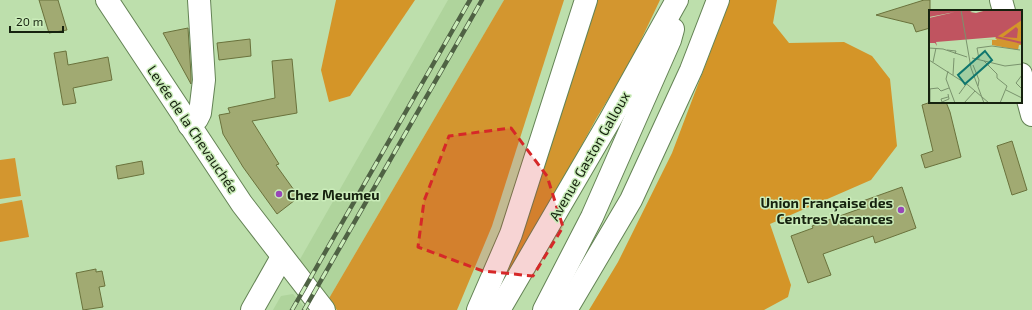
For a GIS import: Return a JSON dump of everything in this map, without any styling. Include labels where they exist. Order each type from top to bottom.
[{"type":"main road","name":"Levée de la Chevauchée","points":[[107,0],[242,204],[324,310]]},
{"type":"main road","points":[[190,125],[197,119],[200,113],[204,80],[199,0]]},
{"type":"main road","points":[[478,310],[511,234],[586,0]]},
{"type":"main road","name":"Avenue Gaston Galloux","points":[[498,310],[610,120],[677,0]]},
{"type":"main road","name":"Avenue Gaston Galloux","points":[[544,310],[592,217],[661,62],[670,40],[680,0]]},
{"type":"main road","points":[[566,310],[631,200],[691,70],[718,0]]},
{"type":"main road","points":[[1001,0],[1004,10]]},
{"type":"main road","points":[[1022,78],[1032,115]]},
{"type":"main road","points":[[252,310],[282,257]]},
{"type":"highlighted area","points":[[511,128],[547,176],[563,227],[533,276],[483,271],[418,247],[424,201],[449,136]]},
{"type":"shaded area","points":[[336,0],[415,0],[350,96],[329,102],[321,70]]},
{"type":"shaded area","points":[[448,0],[504,0],[328,300],[299,261]]},
{"type":"shaded area","points":[[504,0],[564,0],[492,226],[457,310],[337,310],[328,300]]},
{"type":"shaded area","points":[[593,0],[660,0],[630,63],[596,119],[507,283],[502,280]]},
{"type":"shaded area","points":[[730,0],[777,0],[773,23],[789,43],[844,42],[872,56],[890,79],[897,146],[871,180],[770,224],[791,285],[788,297],[764,310],[589,310],[618,262],[672,153]]},
{"type":"shaded area","points":[[15,158],[21,196],[0,199],[0,160]]},
{"type":"shaded area","points":[[22,200],[29,237],[0,242],[0,204]]},
{"type":"shaded area","points":[[293,294],[307,310],[273,310],[281,296]]},
{"type":"building","points":[[39,0],[58,0],[67,30],[49,33]]},
{"type":"building","points":[[924,0],[930,0],[929,28],[916,32],[913,24],[876,15]]},
{"type":"building","points":[[188,28],[191,75],[191,84],[163,33]]},
{"type":"building","points":[[250,39],[251,56],[219,60],[217,43]]},
{"type":"building","points":[[66,51],[68,65],[108,57],[112,80],[73,88],[76,103],[63,105],[54,53]]},
{"type":"building","points":[[292,59],[297,113],[252,121],[279,164],[276,165],[299,197],[277,214],[243,167],[223,134],[219,115],[230,113],[228,108],[275,98],[272,61]]},
{"type":"building","points":[[929,103],[946,103],[961,157],[925,168],[921,155],[933,151],[922,105]]},
{"type":"building","points":[[1012,141],[1027,190],[1012,195],[997,146]]},
{"type":"building","points":[[142,161],[144,174],[118,179],[116,166]]},
{"type":"building","points":[[902,187],[916,228],[875,243],[873,236],[823,254],[831,275],[808,283],[791,236],[813,228],[812,226],[862,208],[860,202]]},
{"type":"building","points":[[96,269],[96,272],[102,271],[105,286],[99,287],[103,307],[83,310],[76,273]]},
{"type":"railway","points":[[292,310],[470,0]]},
{"type":"railway","points":[[304,310],[482,0]]},
{"type":"place","name":"Chez Meumeu","points":[[279,194]]},
{"type":"place","name":"Union Française des Centres Vacances","points":[[901,210]]}]
